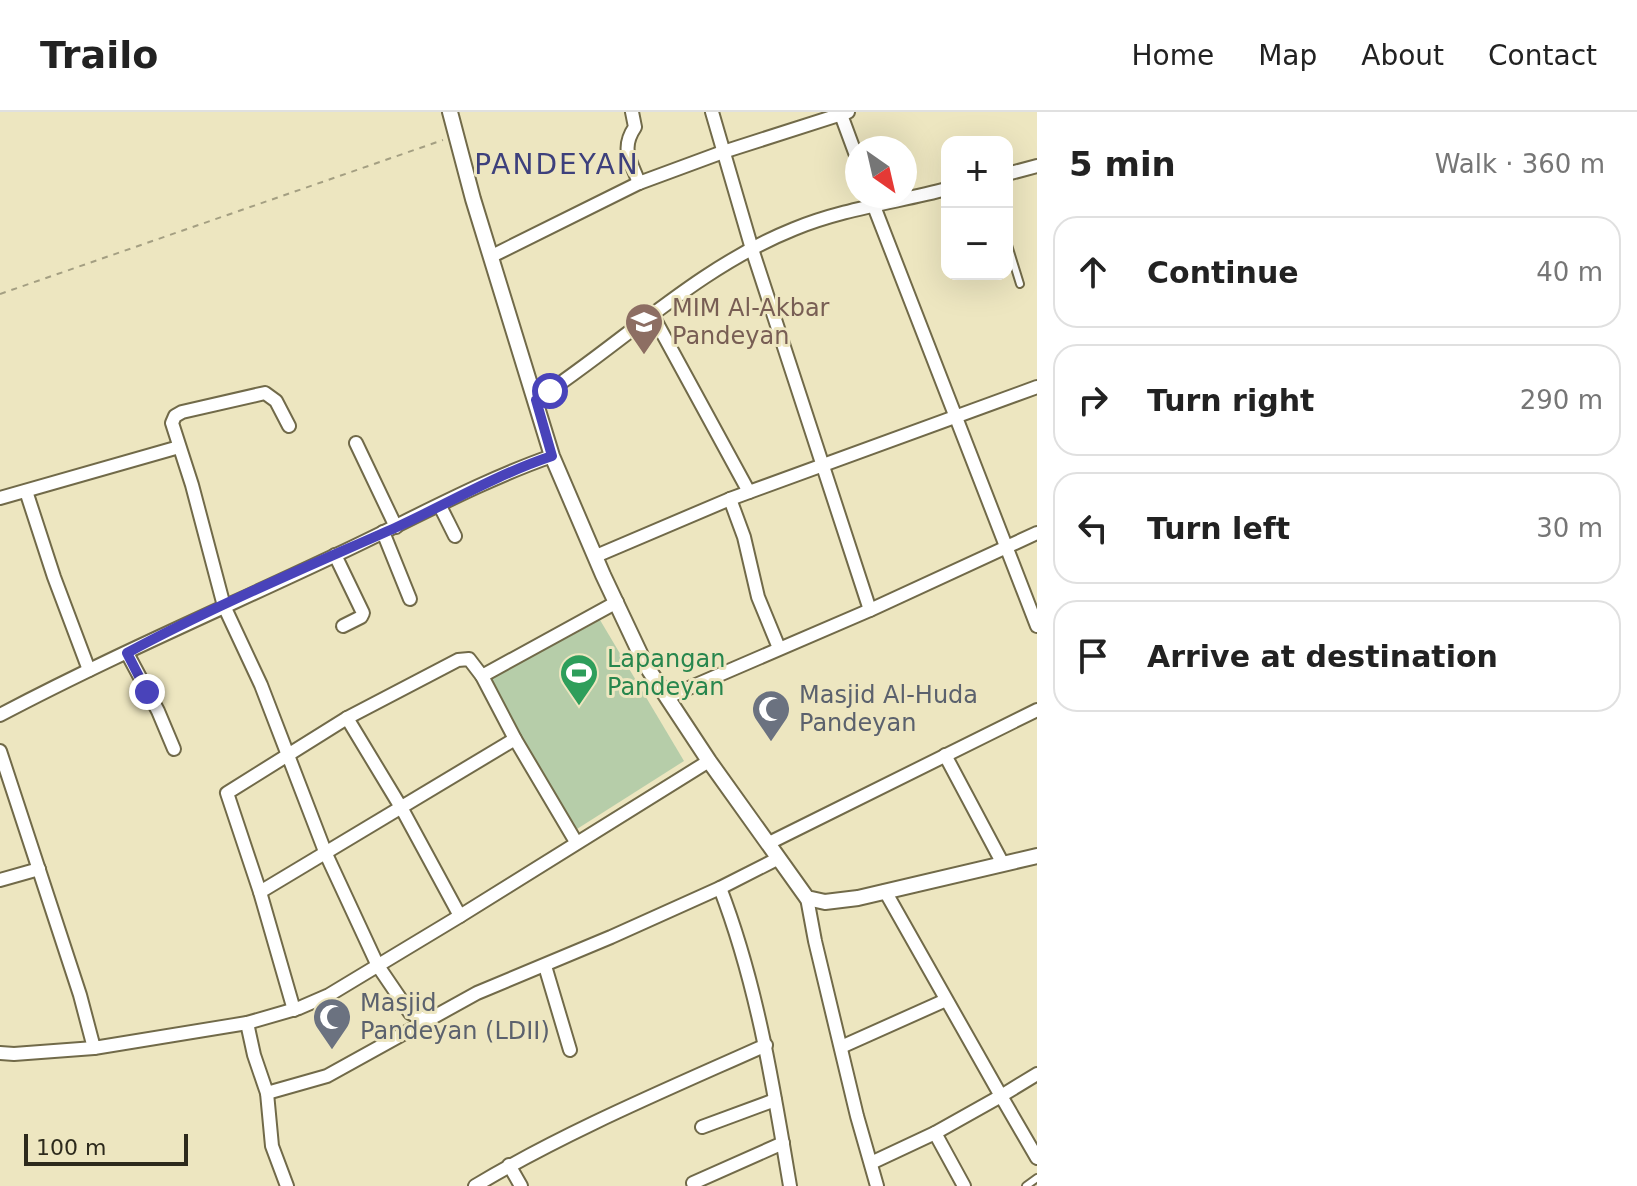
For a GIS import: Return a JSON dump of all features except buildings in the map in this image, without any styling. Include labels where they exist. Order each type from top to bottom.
[{"type":"street","points":[[450,112],[473,199],[552,456],[645,664],[709,761],[807,898],[877,1186]]},
{"type":"street","points":[[632,112],[635,127],[626,141],[626,147],[639,183]]},
{"type":"street","points":[[712,112],[752,249],[870,610]]},
{"type":"street","points":[[492,256],[639,183],[723,152],[843,113],[850,136]]},
{"type":"street","points":[[1013,172],[1037,166]]},
{"type":"street","points":[[917,194],[941,190]]},
{"type":"street","points":[[536,400],[697,281],[752,249],[807,224],[854,208]]},
{"type":"street","points":[[874,208],[1037,626]]},
{"type":"street","points":[[652,314],[749,492]]},
{"type":"street","points":[[596,556],[730,499],[1037,387]]},
{"type":"street","points":[[289,426],[276,401],[265,393],[182,412],[175,416],[172,423],[224,606],[261,685],[326,854],[378,966],[410,1013],[427,1020]]},
{"type":"street","points":[[356,443],[396,527]]},
{"type":"street","points":[[0,498],[179,447]]},
{"type":"street","points":[[0,715],[510,471],[552,456]]},
{"type":"street","points":[[26,491],[89,670]]},
{"type":"street","points":[[730,499],[744,537],[758,597],[779,648]]},
{"type":"street","points":[[440,506],[455,536]]},
{"type":"street","points":[[383,532],[410,599]]},
{"type":"street","points":[[668,697],[870,610],[1037,533]]},
{"type":"street","points":[[335,555],[363,613],[343,626]]},
{"type":"street","points":[[482,676],[617,602]]},
{"type":"street","points":[[127,653],[174,749]]},
{"type":"street","points":[[294,1010],[227,793],[347,718],[465,658],[469,659],[482,676],[576,842]]},
{"type":"street","points":[[769,843],[1037,710]]},
{"type":"street","points":[[347,718],[402,809],[460,916]]},
{"type":"street","points":[[260,892],[515,739]]},
{"type":"street","points":[[0,751],[80,995],[94,1048]]},
{"type":"street","points":[[945,755],[1003,864]]},
{"type":"street","points":[[0,1053],[94,1048],[247,1023],[294,1010],[329,995],[378,966],[709,761]]},
{"type":"street","points":[[807,898],[836,901],[1037,856]]},
{"type":"street","points":[[267,1093],[327,1076],[477,993],[720,888],[779,858]]},
{"type":"street","points":[[0,880],[39,869]]},
{"type":"street","points":[[720,888],[731,916],[766,1045],[790,1186]]},
{"type":"street","points":[[885,891],[1037,1158]]},
{"type":"street","points":[[545,966],[570,1050]]},
{"type":"street","points":[[841,1047],[946,1000]]},
{"type":"street","points":[[247,1023],[267,1093],[272,1146],[287,1186]]},
{"type":"street","points":[[475,1186],[509,1165],[646,1098],[766,1045]]},
{"type":"street","points":[[871,1163],[935,1133],[1037,1074]]},
{"type":"street","points":[[702,1127],[775,1100]]},
{"type":"street","points":[[935,1133],[964,1186]]},
{"type":"street","points":[[693,1183],[783,1143]]},
{"type":"street","points":[[509,1165],[521,1186]]},
{"type":"lane","points":[[1013,261],[1020,284]]},
{"type":"lane","points":[[1026,1186],[1037,1178]]},
{"type":"path","points":[[0,294],[456,136]]},
{"type":"green space","name":"Lapangan Pandeyan","points":[[600,620],[684,761],[577,829],[491,679]]},
{"type":"place","name":"MIM Al-Akbar Pandeyan","points":[[644,356]]},
{"type":"place","name":"Lapangan Pandeyan","points":[[579,707]]},
{"type":"place","name":"Masjid Al-Huda Pandeyan","points":[[771,743]]},
{"type":"place","name":"Masjid Pandeyan (LDII)","points":[[332,1051]]},
{"type":"district","name":"PANDEYAN","points":[[557,164]]},
{"type":"route","points":[[147,692],[127,653],[510,471],[552,456],[536,400],[550,391]]}]
